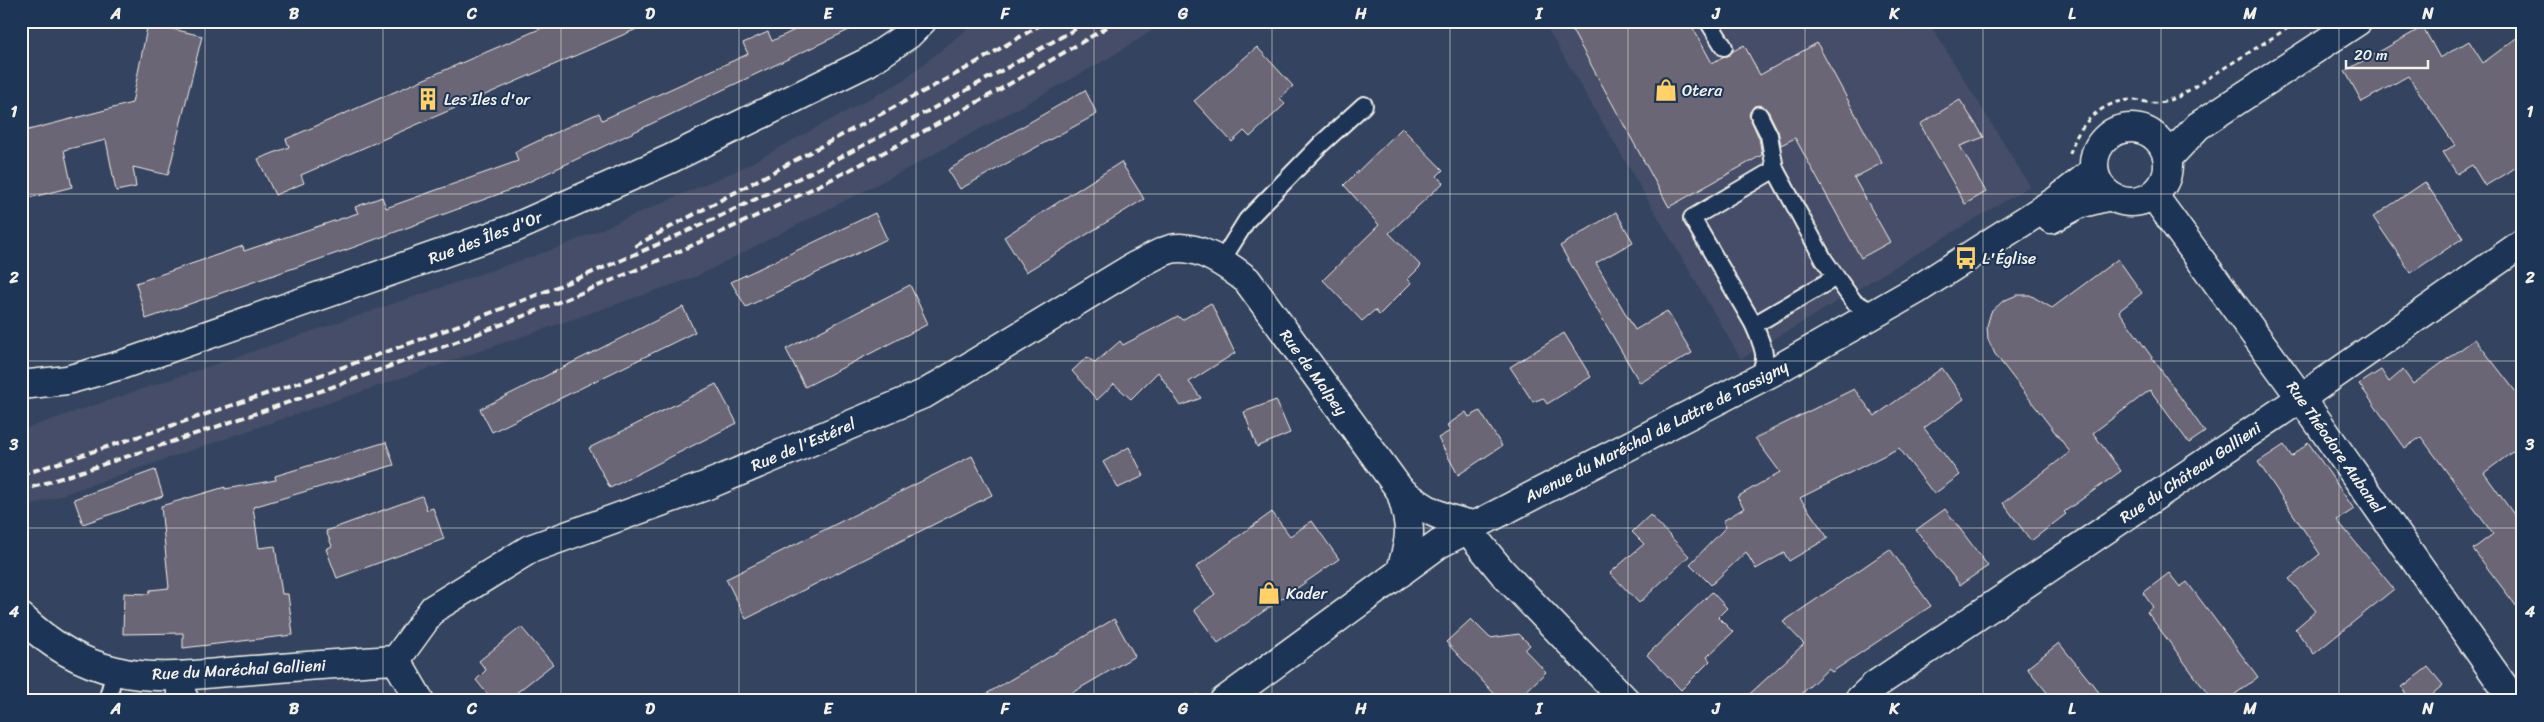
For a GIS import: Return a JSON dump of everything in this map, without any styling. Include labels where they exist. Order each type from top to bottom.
[{"type":"street","name":"Rue des Îles d'Or","points":[[21,384],[67,380],[121,365],[512,228],[670,159],[868,62],[908,35],[922,21]]},
{"type":"street","points":[[2153,134],[2192,113],[2334,21]]},
{"type":"street","points":[[2169,157],[2198,126],[2358,21]]},
{"type":"street","points":[[2124,128],[2139,128],[2153,134],[2165,148],[2169,157],[2169,172],[2164,185],[2154,196],[2139,202],[2124,202],[2110,196],[2100,185],[2094,171],[2095,157],[2101,143],[2111,133],[2124,128]]},
{"type":"street","name":"Avenue du Maréchal de Lattre de Tassigny","points":[[1246,701],[1392,592],[1475,533],[1756,380],[1918,288],[2058,200],[2094,171]]},
{"type":"street","name":"Avenue du Maréchal de Lattre de Tassigny","points":[[1224,701],[1439,544],[1475,533],[1829,356],[1925,300],[2060,213],[2079,204],[2110,196]]},
{"type":"street","name":"Rue Théodore Aubanel","points":[[2154,196],[2301,398],[2514,701]]},
{"type":"street","name":"Rue du Château Gallieni","points":[[1858,701],[1875,685],[2301,398],[2523,243]]},
{"type":"street","name":"Rue de l'Estérel","points":[[396,660],[433,609],[530,549],[705,486],[926,393],[1135,266],[1171,249],[1196,251],[1222,260]]},
{"type":"street","name":"Rue de Malpey","points":[[1222,260],[1248,280],[1400,490],[1422,508],[1475,533]]},
{"type":"street","name":"Rue de Malpey","points":[[1400,490],[1410,520],[1408,547],[1400,573]]},
{"type":"street","points":[[1475,533],[1503,573],[1626,701]]},
{"type":"street","name":"Rue du Maréchal Gallieni","points":[[21,617],[37,632],[84,660],[115,671],[143,675],[183,688],[396,660]]},
{"type":"street","points":[[396,660],[420,701]]},
{"type":"lane","points":[[1708,21],[1724,47]]},
{"type":"lane","points":[[1222,260],[1247,220],[1320,145],[1364,105]]},
{"type":"lane","points":[[1759,115],[1769,135],[1775,169],[1824,260],[1854,302],[1875,313]]},
{"type":"lane","points":[[1756,380],[1764,368],[1766,355],[1754,325],[1692,218],[1775,169]]},
{"type":"lane","points":[[1754,325],[1836,277]]},
{"type":"lane","points":[[107,701],[115,671]]},
{"type":"shaded area","points":[[977,21],[1167,21],[1109,58],[907,169],[695,277],[21,509],[21,430],[560,247],[738,170],[904,80]]},
{"type":"shaded area","points":[[1543,21],[1928,21],[2030,186],[1741,359]]},
{"type":"building","name":"Les Iles d'or","points":[[558,21],[655,21],[301,175],[304,183],[275,195],[258,159],[289,147],[286,139]]},
{"type":"building","points":[[813,21],[868,21],[518,187],[349,249],[146,319],[136,283],[243,246],[244,251],[358,213],[355,207],[382,197],[386,208],[518,161],[515,152],[565,128],[599,113],[602,120],[748,54],[743,43],[768,32],[772,41]]},
{"type":"building","points":[[1567,21],[1689,21],[1712,63],[1744,45],[1760,75],[1817,43],[1882,163],[1854,178],[1890,242],[1861,258],[1795,138],[1781,145],[1778,131],[1768,111],[1760,105],[1754,106],[1749,115],[1759,138],[1762,155],[1669,207]]},
{"type":"building","points":[[148,23],[202,36],[168,175],[133,167],[136,187],[116,191],[106,140],[64,150],[72,187],[21,200],[21,132],[132,103]]},
{"type":"building","points":[[2423,27],[2440,58],[2469,41],[2483,63],[2523,33],[2523,163],[2485,186],[2472,165],[2457,174],[2443,152],[2455,145],[2408,76],[2362,102],[2345,71]]},
{"type":"building","points":[[1257,47],[1293,86],[1280,98],[1285,104],[1250,137],[1244,131],[1232,142],[1194,101]]},
{"type":"building","points":[[1085,90],[1097,114],[960,189],[948,170]]},
{"type":"building","points":[[1960,100],[1984,137],[1960,146],[1986,192],[1965,204],[1920,124]]},
{"type":"building","points":[[1402,128],[1443,170],[1437,176],[1443,183],[1389,233],[1421,266],[1408,279],[1411,283],[1379,315],[1375,310],[1362,321],[1323,280],[1379,225],[1344,185]]},
{"type":"building","points":[[1121,162],[1144,199],[1026,272],[1004,237]]},
{"type":"building","points":[[2425,182],[2463,238],[2411,273],[2373,217]]},
{"type":"building","points":[[1616,212],[1633,242],[1596,263],[1635,330],[1667,311],[1692,353],[1640,383],[1560,246]]},
{"type":"building","points":[[875,213],[887,239],[746,307],[731,282]]},
{"type":"building","points":[[2118,259],[2142,293],[2119,311],[2205,432],[2189,443],[2150,390],[2093,433],[2121,471],[2064,512],[2066,514],[2031,541],[2003,503],[2070,452],[1995,354],[1988,339],[1987,326],[1991,312],[2003,301],[2017,295],[2030,295],[2052,308]]},
{"type":"building","points":[[910,285],[928,324],[805,387],[786,349]]},
{"type":"building","points":[[1211,303],[1235,353],[1189,382],[1201,398],[1181,406],[1158,372],[1131,399],[1114,384],[1097,400],[1072,371],[1087,357],[1095,363],[1120,341],[1123,345],[1178,316],[1182,320]]},
{"type":"building","points":[[683,307],[695,332],[492,432],[480,409]]},
{"type":"building","points":[[1564,333],[1591,377],[1547,404],[1543,398],[1533,402],[1510,367]]},
{"type":"building","points":[[2475,339],[2523,401],[2523,444],[2484,473],[2523,527],[2523,615],[2473,549],[2493,534],[2421,437],[2405,448],[2359,384],[2381,370],[2389,382],[2403,370],[2413,384]]},
{"type":"building","points":[[1942,368],[1964,399],[1924,428],[1960,475],[1934,494],[1899,448],[1800,498],[1828,538],[1789,561],[1784,553],[1756,569],[1746,552],[1711,585],[1690,564],[1726,527],[1723,521],[1744,508],[1737,497],[1780,472],[1755,438],[1854,389],[1875,416]]},
{"type":"building","points":[[716,384],[737,423],[610,488],[589,448]]},
{"type":"building","points":[[1276,400],[1290,433],[1257,447],[1244,412]]},
{"type":"building","points":[[1480,411],[1502,446],[1458,475],[1438,438],[1450,431],[1447,425],[1466,412],[1469,417]]},
{"type":"building","points":[[386,442],[394,465],[253,507],[259,548],[275,546],[282,594],[288,594],[293,635],[183,648],[183,633],[123,634],[124,593],[149,594],[150,590],[169,588],[161,506],[225,487],[225,489],[276,480],[275,476]]},
{"type":"building","points":[[2308,442],[2354,509],[2337,520],[2394,589],[2314,654],[2295,629],[2316,611],[2289,579],[2320,554],[2258,462],[2284,445],[2292,457]]},
{"type":"building","points":[[1129,447],[1144,476],[1118,488],[1103,462]]},
{"type":"building","points":[[972,456],[992,495],[746,619],[726,579]]},
{"type":"building","points":[[155,470],[163,496],[83,524],[74,499]]},
{"type":"building","points":[[422,496],[427,510],[433,508],[444,539],[337,578],[326,549],[332,546],[326,531]]},
{"type":"building","points":[[1945,509],[1988,566],[1960,585],[1916,530]]},
{"type":"building","points":[[1272,512],[1290,536],[1312,521],[1339,559],[1218,643],[1194,610],[1215,594],[1196,567]]},
{"type":"building","points":[[1650,515],[1689,556],[1639,603],[1610,573],[1644,544],[1632,532]]},
{"type":"building","points":[[1890,549],[1931,606],[1832,672],[1828,669],[1794,701],[1742,701],[1804,644],[1783,622]]},
{"type":"building","points":[[2169,573],[2180,587],[2187,582],[2258,677],[2226,701],[2213,701],[2147,612],[2153,607],[2143,593]]},
{"type":"building","points":[[1712,592],[1727,608],[1718,617],[1733,632],[1707,657],[1710,661],[1681,690],[1647,655]]},
{"type":"building","points":[[1114,619],[1135,656],[1058,701],[974,701]]},
{"type":"building","points":[[1471,619],[1490,638],[1519,634],[1530,645],[1525,650],[1546,672],[1516,701],[1501,701],[1446,642]]},
{"type":"building","points":[[521,627],[553,664],[506,701],[493,701],[476,680],[486,670],[479,661]]},
{"type":"building","points":[[2059,643],[2106,701],[2054,701],[2027,668]]},
{"type":"building","points":[[2428,667],[2443,685],[2424,701],[2410,701],[2402,687]]},
{"type":"railway","points":[[635,246],[967,68],[1047,21]]},
{"type":"railway","points":[[21,475],[184,422],[345,366],[585,276],[718,217],[826,165],[932,109],[1089,21]]},
{"type":"railway","points":[[21,491],[244,418],[391,366],[465,339],[610,281],[740,223],[868,160],[994,93],[1117,21]]},
{"type":"place","name":"Otera","points":[[1666,90]]},
{"type":"place","name":"Les Iles d'or","points":[[428,99]]},
{"type":"place","name":"L'Église","points":[[1966,258]]},
{"type":"place","name":"Kader","points":[[1269,593]]}]
